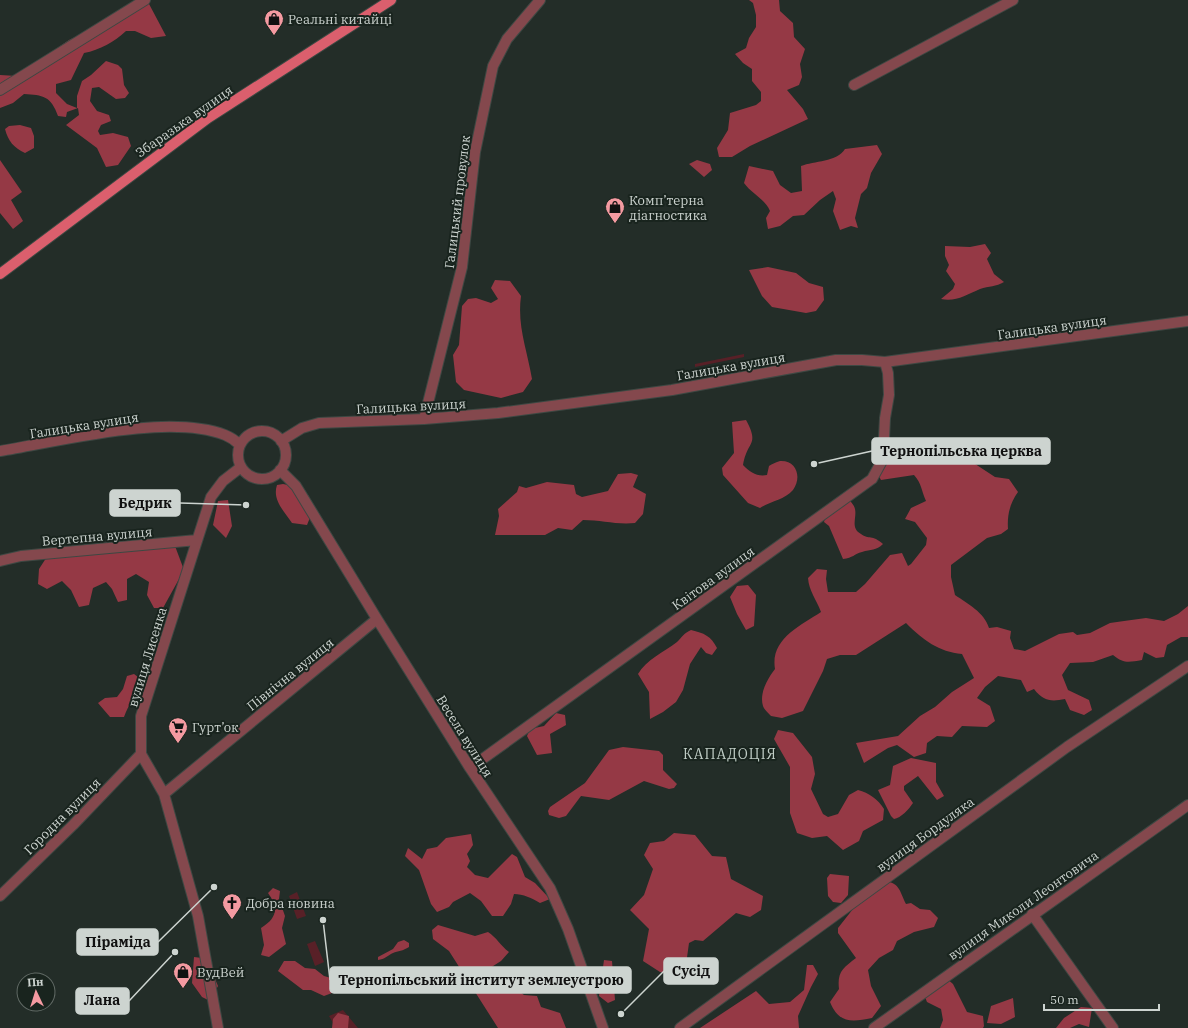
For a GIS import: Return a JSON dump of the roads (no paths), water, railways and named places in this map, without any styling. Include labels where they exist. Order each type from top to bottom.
[{"type":"main road","name":"Збаразька вулиця","points":[[0,274],[208,118],[391,0]]},
{"type":"street","points":[[0,90],[145,0]]},
{"type":"street","name":"Галицький провулок","points":[[424,419],[462,267],[475,152],[493,66],[507,39],[540,0]]},
{"type":"street","points":[[854,85],[1013,0]]},
{"type":"street","name":"Галицька вулиця","points":[[281,441],[302,428],[319,423],[424,419],[498,413],[672,390],[836,360],[885,362],[1188,321]]},
{"type":"street","name":"Квітова вулиця","points":[[470,768],[872,479],[884,459],[885,418],[889,395],[888,374],[885,362]]},
{"type":"street","name":"Галицька вулиця","points":[[0,451],[122,430],[177,427],[207,430],[226,435],[240,444]]},
{"type":"street","points":[[260,431],[272,433],[281,441],[286,456],[280,470],[268,478],[260,479],[246,473],[241,467],[238,452],[240,444],[252,433],[260,431]]},
{"type":"street","name":"вулиця Лисенка","points":[[141,754],[142,716],[211,497],[223,481],[241,467]]},
{"type":"street","name":"Весела вулиця","points":[[280,470],[296,486],[377,620],[470,768],[550,888],[568,929],[603,1028]]},
{"type":"street","name":"Вертепна вулиця","points":[[0,561],[22,556],[197,540]]},
{"type":"street","name":"Північна вулиця","points":[[164,794],[377,620]]},
{"type":"street","name":"вулиця Бордуляка","points":[[680,1028],[1067,746],[1188,666]]},
{"type":"street","points":[[141,754],[164,794],[198,916],[218,1028]]},
{"type":"street","name":"Городна вулиця","points":[[0,896],[141,754]]},
{"type":"street","name":"вулиця Миколи Леонтовича","points":[[874,1028],[1032,914],[1188,805]]},
{"type":"street","points":[[1032,914],[1113,1028]]},
{"type":"place","name":"Реальні китайці","points":[[274,36]]},
{"type":"place","name":"Комп’терна діагностика","points":[[615,224]]},
{"type":"place","name":"Тернопільська церква","points":[[814,464]]},
{"type":"place","name":"Бедрик","points":[[246,505]]},
{"type":"place","name":"Гурт’ок","points":[[178,744]]},
{"type":"place","name":"Піраміда","points":[[214,887]]},
{"type":"place","name":"Добра новина","points":[[232,920]]},
{"type":"place","name":"Тернопільський інститут землеустрою","points":[[323,920]]},
{"type":"place","name":"Лана","points":[[175,952]]},
{"type":"place","name":"ВудВей","points":[[183,989]]},
{"type":"place","name":"Сусід","points":[[621,1014]]},
{"type":"district","name":"КАПАДОЦІЯ","points":[[730,754]]}]
